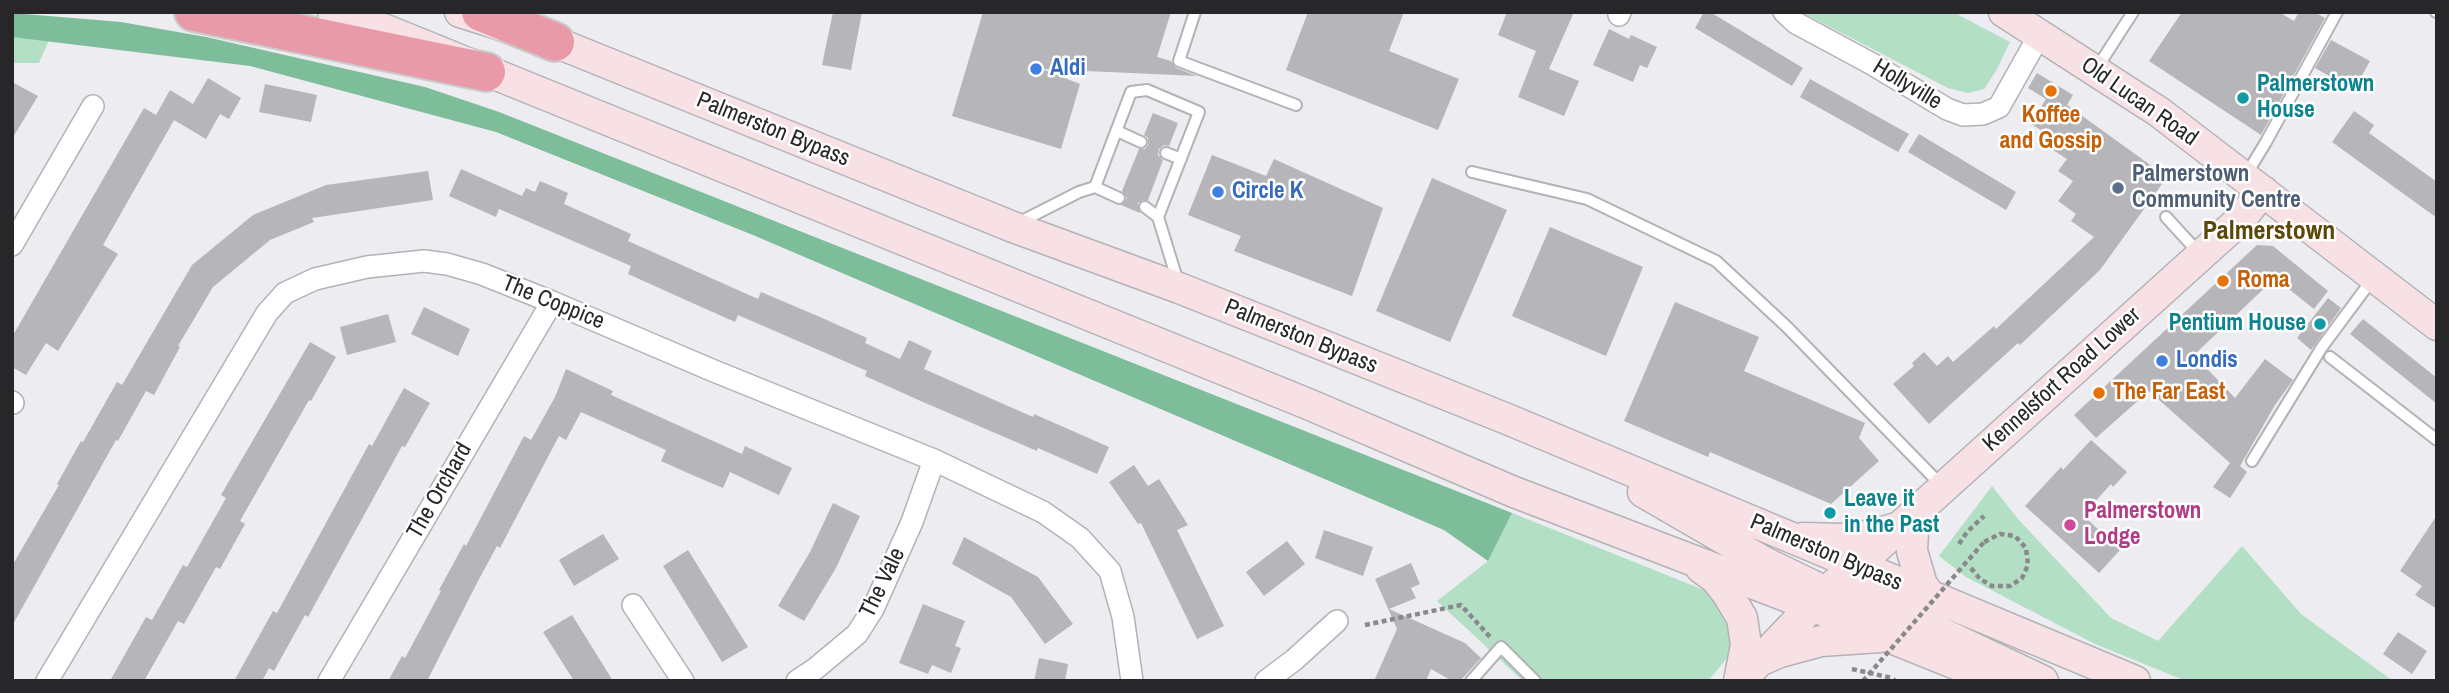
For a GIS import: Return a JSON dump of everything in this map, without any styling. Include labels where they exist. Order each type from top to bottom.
[{"type":"highway","points":[[194,12],[486,72]]},
{"type":"highway","points":[[481,12],[555,42]]},
{"type":"main road","name":"Palmerston Bypass","points":[[333,12],[386,30],[1270,389],[1514,492],[1686,557],[1833,587],[1932,598],[2134,681]]},
{"type":"main road","name":"Palmerston Bypass","points":[[460,12],[555,42],[1013,227],[1179,288],[1728,511],[1782,536],[1890,638],[1998,681]]},
{"type":"main road","name":"Old Lucan Road","points":[[2005,12],[2159,112],[2437,325]]},
{"type":"main road","name":"Kennelsfort Road Lower","points":[[1745,674],[1833,587],[2240,220],[2254,184]]},
{"type":"main road","points":[[1543,434],[1764,562],[1833,587],[2043,681]]},
{"type":"main road","points":[[1782,536],[1842,539],[1872,535],[1907,520],[1922,585],[1932,598]]},
{"type":"main road","points":[[1686,557],[1716,579],[1741,618],[1746,645],[1745,674]]},
{"type":"main road","points":[[1745,674],[1780,652],[1821,641],[1866,636],[1890,638]]},
{"type":"street","name":"Hollyville","points":[[1784,12],[1796,23],[1947,109],[1963,115],[1983,114],[1999,107],[2040,34]]},
{"type":"street","points":[[12,245],[93,106]]},
{"type":"street","name":"The Coppice","points":[[47,681],[267,313],[285,293],[315,279],[367,267],[424,261],[447,264],[482,274],[552,302],[713,371],[934,460],[1043,512],[1080,537],[1110,571],[1124,617],[1132,681]]},
{"type":"street","name":"The Orchard","points":[[329,681],[552,302]]},
{"type":"street","name":"The Vale","points":[[797,681],[857,634],[873,609],[912,522],[934,460]]},
{"type":"street","points":[[633,605],[683,681]]},
{"type":"street","points":[[1266,681],[1337,621]]},
{"type":"lane","points":[[1195,12],[1180,61],[1296,105]]},
{"type":"lane","points":[[2095,70],[2133,12]]},
{"type":"lane","points":[[2254,184],[2337,12]]},
{"type":"lane","points":[[1095,187],[1131,92],[1147,90],[1199,112],[1158,217]]},
{"type":"lane","points":[[1117,131],[1142,142]]},
{"type":"lane","points":[[1166,153],[1181,159]]},
{"type":"lane","points":[[1472,172],[1587,199],[1716,261],[1786,326],[1943,487]]},
{"type":"lane","points":[[1013,227],[1041,210],[1095,187],[1119,198]]},
{"type":"lane","points":[[1145,207],[1158,217],[1179,288]]},
{"type":"lane","points":[[2166,217],[2201,255]]},
{"type":"lane","points":[[2252,461],[2322,347],[2375,277]]},
{"type":"lane","points":[[2330,358],[2437,440]]},
{"type":"lane","points":[[1471,681],[1500,647],[1535,681]]},
{"type":"path","points":[[1959,544],[1984,516]]},
{"type":"path","points":[[1863,681],[1984,542],[2000,534],[2015,536],[2026,548],[2028,565],[2022,578],[2010,586],[1992,586],[1980,579],[1971,568]]},
{"type":"path","points":[[1365,625],[1461,605],[1500,647]]},
{"type":"path","points":[[1852,669],[1895,681]]},
{"type":"green space","points":[[1801,12],[1953,12],[2010,42],[1984,89],[1968,93],[1948,88]]},
{"type":"green space","points":[[12,13],[121,22],[206,37],[425,87],[499,112],[1512,513],[1488,561],[1444,530],[753,235],[496,132],[250,66],[12,37]]},
{"type":"green space","points":[[12,37],[49,40],[39,63],[12,63]]},
{"type":"green space","points":[[1992,486],[2018,519],[2111,618],[2158,641],[2242,546],[2301,614],[2393,681],[2186,681],[2095,644],[1966,577],[1939,556]]},
{"type":"green space","points":[[1512,513],[1704,590],[1731,612],[1738,645],[1708,681],[1523,681],[1437,601],[1488,561]]},
{"type":"building","points":[[833,12],[862,12],[851,70],[822,65]]},
{"type":"building","name":"Aldi","points":[[983,12],[1171,12],[1157,57],[1171,61],[1176,68],[1197,76],[1042,69],[1080,84],[1061,149],[952,116]]},
{"type":"building","points":[[1308,12],[1404,12],[1389,51],[1459,79],[1438,130],[1286,70]]},
{"type":"building","points":[[1507,12],[1574,12],[1549,69],[1579,81],[1564,116],[1518,97],[1536,51],[1498,35]]},
{"type":"building","points":[[1704,12],[1710,12],[1803,68],[1792,86],[1695,28]]},
{"type":"building","name":"Palmerstown House","points":[[2182,12],[2279,12],[2294,21],[2299,12],[2314,12],[2325,18],[2261,135],[2149,61]]},
{"type":"building","points":[[1609,29],[1629,39],[1631,35],[1657,47],[1647,68],[1640,65],[1633,82],[1593,65]]},
{"type":"building","points":[[2331,40],[2370,61],[2354,90],[2315,68]]},
{"type":"building","points":[[2037,73],[2073,95],[2067,105],[2167,177],[2100,270],[2020,345],[2018,343],[1929,424],[1893,384],[1914,366],[1912,363],[1924,352],[1937,366],[1948,356],[1953,362],[1994,326],[1996,329],[2094,237],[2071,221],[2076,214],[2058,201],[2073,181],[2058,171],[2067,159],[2053,150],[2059,141],[2031,124],[2046,99],[2028,88]]},
{"type":"building","points":[[208,78],[241,98],[229,119],[220,114],[206,139],[174,120],[103,245],[118,254],[58,351],[46,343],[26,375],[12,367],[12,337],[144,108],[156,115],[170,90],[193,104]]},
{"type":"building","points":[[1810,79],[1909,134],[1898,152],[1800,97]]},
{"type":"building","points":[[12,82],[38,96],[12,139]]},
{"type":"building","points":[[265,84],[317,95],[311,122],[259,112]]},
{"type":"building","points":[[2354,111],[2374,125],[2369,133],[2437,182],[2437,218],[2332,142]]},
{"type":"building","points":[[1153,113],[1178,123],[1169,146],[1164,145],[1159,149],[1158,155],[1163,160],[1148,200],[1138,203],[1140,213],[1121,205],[1127,198],[1122,191],[1139,149],[1145,149],[1148,145],[1148,138],[1144,135]]},
{"type":"building","points":[[1919,134],[2016,192],[2006,210],[1908,152]]},
{"type":"building","points":[[1212,155],[1266,176],[1274,159],[1383,208],[1352,296],[1234,251],[1241,236],[1188,215]]},
{"type":"building","points":[[461,169],[522,196],[526,188],[535,192],[540,181],[568,193],[564,204],[631,234],[628,241],[758,299],[761,292],[820,317],[867,338],[865,343],[900,359],[909,340],[932,351],[924,369],[1109,447],[1097,474],[923,402],[865,376],[867,371],[738,315],[735,322],[628,274],[631,266],[499,209],[496,217],[449,196]]},
{"type":"building","points":[[428,171],[433,200],[312,218],[314,222],[270,240],[213,287],[178,346],[180,347],[154,395],[146,391],[118,441],[116,440],[12,626],[12,566],[81,441],[83,442],[117,382],[122,385],[192,265],[253,215],[326,185]]},
{"type":"building","points":[[1432,178],[1507,210],[1450,342],[1376,311]]},
{"type":"building","points":[[1550,227],[1643,267],[1606,356],[1512,316]]},
{"type":"building","points":[[2257,245],[2273,246],[2328,291],[2314,309],[2275,278],[2194,355],[2235,398],[2265,359],[2293,380],[2275,405],[2240,466],[2247,472],[2230,498],[2213,487],[2230,463],[2149,391],[2096,438],[2074,415]]},
{"type":"building","name":"Pentium House","points":[[2328,298],[2341,308],[2311,350],[2297,338]]},
{"type":"building","points":[[1675,302],[1759,337],[1744,371],[1865,423],[1859,438],[1879,461],[1831,504],[1710,452],[1708,457],[1624,421]]},
{"type":"building","points":[[424,307],[470,329],[458,356],[411,334]]},
{"type":"building","points":[[388,314],[396,342],[347,355],[340,327]]},
{"type":"building","points":[[2363,319],[2437,378],[2437,404],[2350,334]]},
{"type":"building","points":[[310,342],[336,357],[240,521],[245,524],[220,569],[216,567],[184,624],[178,621],[144,681],[110,681],[146,617],[152,620],[183,565],[187,567],[226,498],[221,495]]},
{"type":"building","points":[[566,369],[613,391],[611,395],[742,454],[745,446],[792,468],[779,495],[730,472],[723,488],[661,461],[666,450],[581,412],[566,440],[559,436],[500,548],[497,546],[478,581],[427,681],[388,681],[402,656],[405,658],[441,591],[439,590],[464,544],[466,546],[524,436],[531,440],[555,397]]},
{"type":"building","points":[[404,388],[430,403],[405,447],[402,446],[308,617],[305,615],[274,671],[269,668],[262,681],[234,681],[273,611],[277,613],[369,444],[372,446]]},
{"type":"building","name":"Palmerstown Lodge","points":[[2091,440],[2127,472],[2113,487],[2111,484],[2083,515],[2120,550],[2099,573],[2025,506],[2061,467],[2063,470]]},
{"type":"building","points":[[1134,465],[1148,486],[1159,479],[1188,525],[1177,530],[1224,626],[1197,639],[1141,523],[1138,524],[1109,482]]},
{"type":"building","points":[[833,503],[860,516],[836,568],[804,621],[778,606],[810,552]]},
{"type":"building","points":[[2437,515],[2437,609],[2415,595],[2422,586],[2400,571]]},
{"type":"building","points":[[1324,530],[1373,547],[1363,576],[1315,558]]},
{"type":"building","points":[[603,534],[619,559],[574,586],[559,560]]},
{"type":"building","points":[[964,537],[1038,577],[1073,624],[1045,644],[1011,597],[952,564]]},
{"type":"building","points":[[1287,541],[1305,564],[1264,596],[1246,572]]},
{"type":"building","points":[[688,550],[748,647],[722,662],[663,566]]},
{"type":"building","points":[[1411,563],[1420,584],[1411,588],[1416,598],[1389,609],[1465,643],[1481,658],[1460,681],[1452,681],[1431,669],[1426,681],[1374,681],[1397,629],[1375,579]]},
{"type":"building","points":[[923,604],[965,621],[955,646],[961,648],[951,673],[932,665],[928,674],[899,663]]},
{"type":"building","points":[[572,615],[613,681],[574,681],[543,632]]},
{"type":"building","points":[[2398,632],[2427,651],[2412,674],[2383,654]]},
{"type":"building","points":[[1039,658],[1068,664],[1065,681],[1034,681]]},
{"type":"place","name":"Aldi","points":[[1036,69]]},
{"type":"place","name":"Koffee and Gossip","points":[[2051,91]]},
{"type":"place","name":"Palmerstown House","points":[[2243,98]]},
{"type":"place","name":"Palmerstown Community Centre","points":[[2118,188]]},
{"type":"place","name":"Circle K","points":[[1218,192]]},
{"type":"place","name":"Roma","points":[[2223,281]]},
{"type":"place","name":"Pentium House","points":[[2320,324]]},
{"type":"place","name":"Londis","points":[[2162,361]]},
{"type":"place","name":"The Far East","points":[[2099,393]]},
{"type":"place","name":"Leave it in the Past","points":[[1830,513]]},
{"type":"place","name":"Palmerstown Lodge","points":[[2070,525]]},
{"type":"district","name":"Palmerstown","points":[[2269,232]]}]
